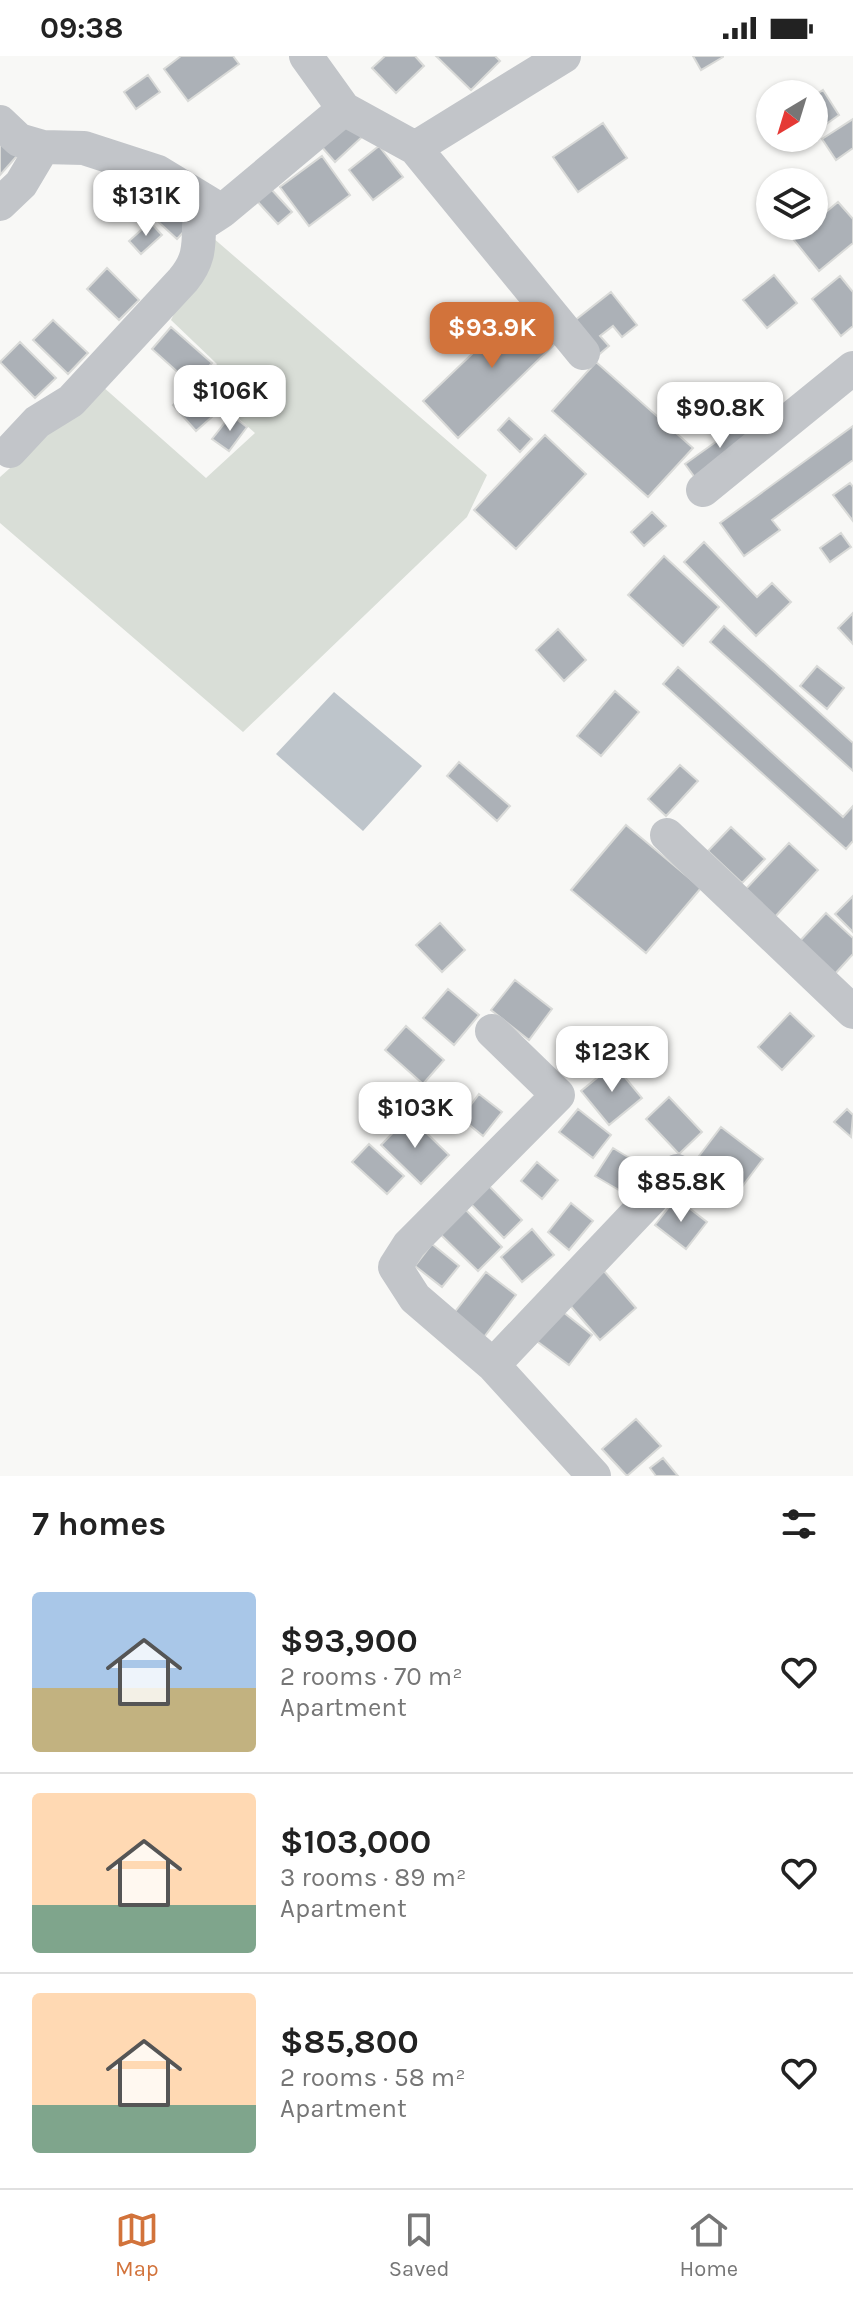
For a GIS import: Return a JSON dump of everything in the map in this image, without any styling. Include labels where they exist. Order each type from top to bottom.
[{"type":"street","points":[[306,56],[344,109],[415,148],[583,353]]},
{"type":"street","points":[[415,148],[564,56]]},
{"type":"street","points":[[10,451],[37,422],[71,401],[189,273],[199,254],[199,226],[222,211],[344,109]]},
{"type":"street","points":[[0,122],[19,140],[43,147],[84,148],[158,172],[222,211]]},
{"type":"street","points":[[0,204],[21,184],[43,147]]},
{"type":"street","points":[[703,490],[853,368]]},
{"type":"street","points":[[667,835],[853,1012]]},
{"type":"street","points":[[492,1031],[558,1095],[409,1245],[395,1267],[415,1298],[493,1365],[594,1476]]},
{"type":"street","points":[[493,1365],[677,1171]]},
{"type":"shaded area","points":[[212,237],[487,475],[467,517],[243,732],[0,523],[0,477],[102,386],[206,478],[255,433],[229,410],[236,401],[211,372],[217,364],[171,320]]},
{"type":"shaded area","points":[[334,692],[422,766],[363,831],[276,754]]},
{"type":"building","points":[[181,56],[233,56],[239,64],[188,101],[164,69]]},
{"type":"building","points":[[385,56],[415,56],[424,66],[396,93],[372,68]]},
{"type":"building","points":[[436,56],[495,56],[500,61],[471,90]]},
{"type":"building","points":[[693,56],[723,56],[723,57],[701,70]]},
{"type":"building","points":[[148,75],[160,92],[136,109],[124,92]]},
{"type":"building","points":[[828,98],[839,115],[828,123]]},
{"type":"building","points":[[853,119],[853,148],[836,160],[828,148],[828,135]]},
{"type":"building","points":[[349,120],[363,136],[335,162],[321,146]]},
{"type":"building","points":[[603,123],[627,158],[578,192],[553,157]]},
{"type":"building","points":[[0,136],[24,148],[0,175]]},
{"type":"building","points":[[379,146],[403,177],[373,200],[349,170]]},
{"type":"building","points":[[322,156],[350,195],[309,226],[280,187]]},
{"type":"building","points":[[271,189],[292,212],[278,224],[257,201]]},
{"type":"building","points":[[175,193],[199,215],[177,239],[153,217]]},
{"type":"building","points":[[838,202],[853,219],[853,243],[819,271],[794,240],[828,240],[828,210]]},
{"type":"building","points":[[150,222],[162,235],[141,254],[129,241]]},
{"type":"building","points":[[107,268],[139,300],[119,320],[87,289]]},
{"type":"building","points":[[774,275],[797,303],[767,328],[743,300]]},
{"type":"building","points":[[840,276],[853,292],[853,326],[841,336],[812,299]]},
{"type":"building","points":[[611,292],[637,325],[622,337],[613,326],[600,336],[609,346],[595,358],[569,325]]},
{"type":"building","points":[[526,302],[561,338],[458,438],[423,401]]},
{"type":"building","points":[[53,320],[88,353],[68,374],[33,340]]},
{"type":"building","points":[[171,327],[212,363],[192,385],[152,349]]},
{"type":"building","points":[[20,342],[56,378],[35,398],[0,362]]},
{"type":"building","points":[[596,362],[693,448],[648,497],[552,411]]},
{"type":"building","points":[[208,374],[231,400],[196,431],[173,405]]},
{"type":"building","points":[[231,415],[247,427],[229,451],[212,439]]},
{"type":"building","points":[[509,418],[532,439],[520,452],[498,430]]},
{"type":"building","points":[[745,421],[756,435],[696,479],[685,464]]},
{"type":"building","points":[[853,426],[853,460],[772,520],[780,530],[744,556],[720,523]]},
{"type":"building","points":[[545,435],[586,474],[516,549],[474,510]]},
{"type":"building","points":[[850,483],[853,487],[853,521],[833,495]]},
{"type":"building","points":[[652,512],[666,526],[644,546],[631,532]]},
{"type":"building","points":[[841,533],[851,547],[830,562],[820,548]]},
{"type":"building","points":[[704,542],[757,597],[772,583],[791,602],[756,636],[684,562]]},
{"type":"building","points":[[664,556],[719,607],[683,646],[628,595]]},
{"type":"building","points":[[853,613],[853,644],[838,628]]},
{"type":"building","points":[[724,626],[853,743],[853,771],[710,642]]},
{"type":"building","points":[[558,629],[586,660],[564,681],[536,650]]},
{"type":"building","points":[[817,666],[844,688],[827,709],[800,686]]},
{"type":"building","points":[[678,667],[843,817],[853,806],[853,841],[846,849],[663,684]]},
{"type":"building","points":[[615,691],[639,712],[601,756],[577,736]]},
{"type":"building","points":[[459,762],[510,806],[497,821],[447,776]]},
{"type":"building","points":[[680,765],[698,781],[666,816],[648,799]]},
{"type":"building","points":[[626,825],[701,888],[646,953],[571,890]]},
{"type":"building","points":[[731,827],[765,859],[742,883],[708,851]]},
{"type":"building","points":[[789,843],[818,870],[773,919],[743,892]]},
{"type":"building","points":[[853,896],[853,932],[835,914]]},
{"type":"building","points":[[826,913],[853,938],[853,954],[833,976],[798,943]]},
{"type":"building","points":[[440,923],[465,950],[442,972],[416,945]]},
{"type":"building","points":[[515,980],[552,1009],[529,1040],[491,1010]]},
{"type":"building","points":[[448,989],[479,1015],[454,1045],[423,1018]]},
{"type":"building","points":[[790,1013],[814,1036],[782,1070],[758,1047]]},
{"type":"building","points":[[406,1026],[444,1060],[423,1084],[385,1050]]},
{"type":"building","points":[[614,1064],[642,1098],[609,1125],[581,1091]]},
{"type":"building","points":[[479,1094],[502,1112],[483,1136],[461,1118]]},
{"type":"building","points":[[669,1097],[702,1132],[679,1154],[646,1119]]},
{"type":"building","points":[[578,1109],[611,1135],[593,1158],[559,1132]]},
{"type":"building","points":[[847,1109],[853,1115],[851,1137],[834,1122]]},
{"type":"building","points":[[409,1116],[449,1155],[421,1184],[381,1145]]},
{"type":"building","points":[[721,1127],[763,1159],[741,1188],[699,1156]]},
{"type":"building","points":[[369,1144],[404,1176],[387,1194],[352,1162]]},
{"type":"building","points":[[613,1148],[646,1168],[629,1196],[595,1176]]},
{"type":"building","points":[[537,1162],[558,1180],[542,1199],[521,1181]]},
{"type":"building","points":[[486,1183],[522,1220],[504,1238],[468,1201]]},
{"type":"building","points":[[676,1198],[707,1222],[686,1249],[655,1225]]},
{"type":"building","points":[[571,1203],[593,1221],[569,1250],[548,1232]]},
{"type":"building","points":[[462,1206],[502,1247],[478,1271],[437,1231]]},
{"type":"building","points":[[532,1229],[554,1255],[522,1282],[501,1257]]},
{"type":"building","points":[[432,1244],[459,1266],[442,1287],[415,1266]]},
{"type":"building","points":[[604,1271],[636,1308],[600,1340],[568,1303]]},
{"type":"building","points":[[486,1272],[516,1295],[484,1337],[454,1313]]},
{"type":"building","points":[[558,1308],[592,1335],[569,1365],[534,1339]]},
{"type":"building","points":[[636,1419],[661,1446],[627,1476],[602,1449]]},
{"type":"building","points":[[663,1458],[678,1476],[656,1476],[650,1468]]}]
